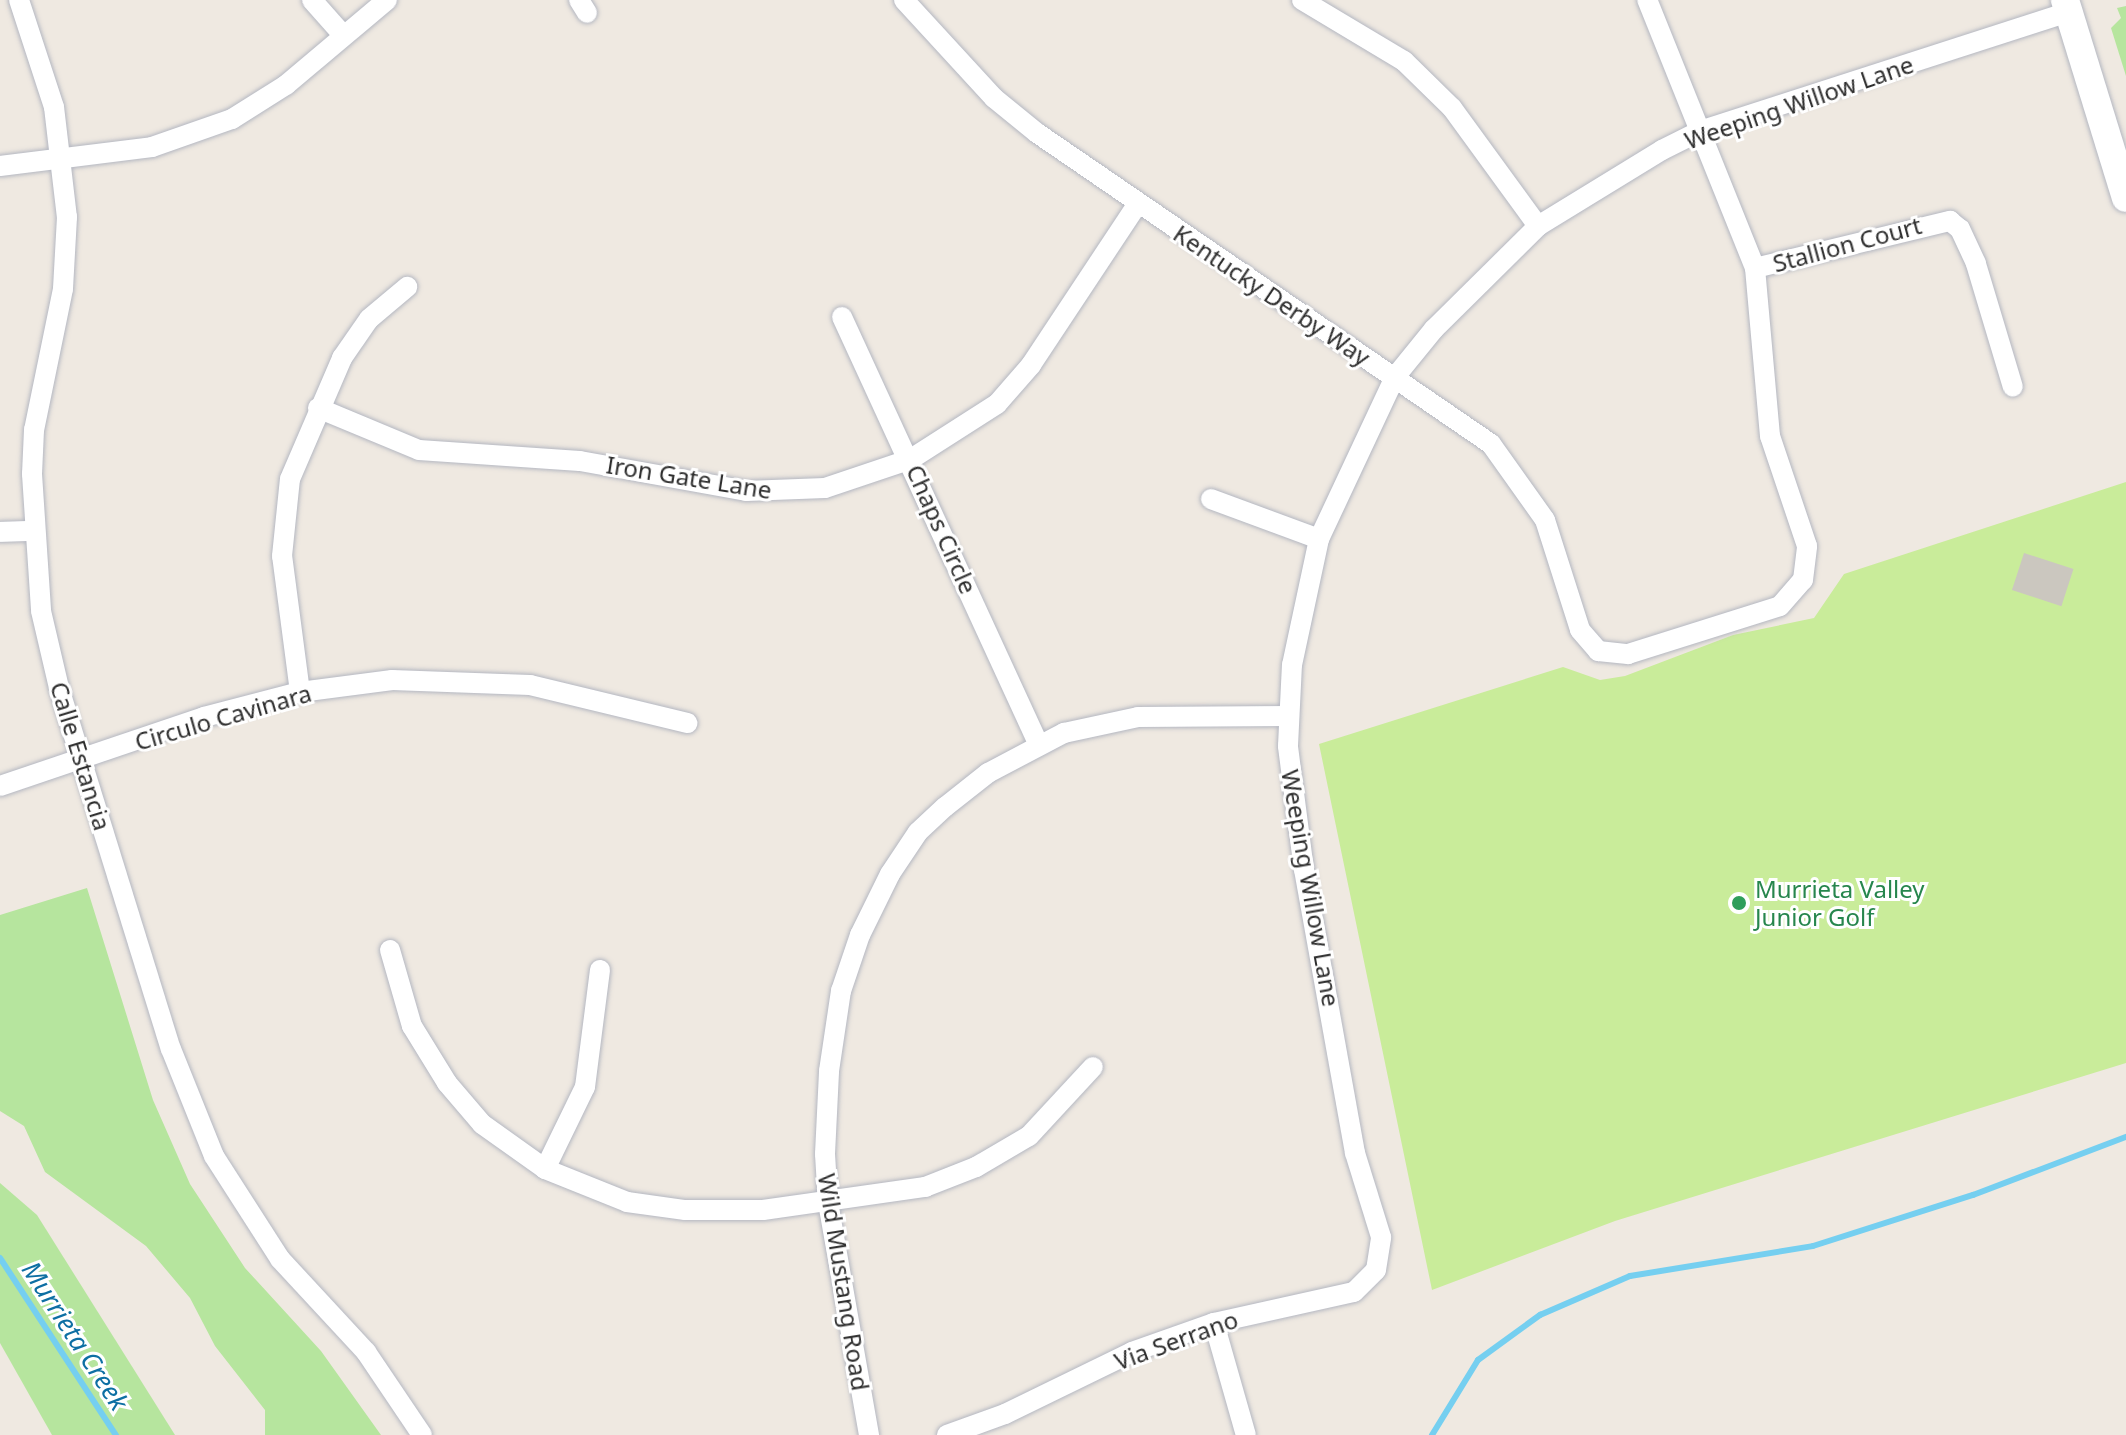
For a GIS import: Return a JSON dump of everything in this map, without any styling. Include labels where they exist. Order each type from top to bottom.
[{"type":"main road","points":[[2066,6],[2126,198]]},
{"type":"street","name":"Calle Estancia","points":[[19,0],[41,59],[62,156],[67,217],[63,289],[34,430],[32,531],[41,611],[82,761],[171,1049],[214,1156],[280,1259],[366,1352],[422,1435]]},
{"type":"street","points":[[312,0],[343,35]]},
{"type":"street","points":[[0,166],[152,147],[232,119],[286,85],[387,0]]},
{"type":"street","name":"Kentucky Derby Way","points":[[904,0],[994,98],[1137,205],[1491,444],[1518,477],[1545,520],[1580,630],[1598,651],[1628,654],[1780,606],[1803,580],[1807,546],[1770,436],[1755,268]]},
{"type":"street","points":[[1302,0],[1404,61],[1452,108],[1538,226]]},
{"type":"street","points":[[1647,0],[1755,268]]},
{"type":"street","name":"Weeping Willow Lane","points":[[1381,1237],[1355,1153],[1304,870],[1289,716],[1305,589],[1319,539],[1395,377],[1434,329],[1538,226],[1700,131],[2066,6]]},
{"type":"street","name":"Iron Gate Lane","points":[[318,408],[419,450],[580,461],[746,491],[825,488],[911,459],[997,404],[1031,365],[1137,205]]},
{"type":"street","name":"Stallion Court","points":[[1755,268],[1950,221],[1960,229],[1976,264],[2013,387]]},
{"type":"street","points":[[300,692],[282,556],[284,511],[290,479],[318,408],[369,319],[407,287]]},
{"type":"street","name":"Chaps Circle","points":[[842,317],[911,459],[1038,744]]},
{"type":"street","points":[[1211,499],[1319,539]]},
{"type":"street","points":[[0,532],[32,531]]},
{"type":"street","name":"Circulo Cavinara","points":[[0,786],[82,761],[204,717],[300,692],[392,680],[516,683],[687,723]]},
{"type":"street","name":"Wild Mustang Road","points":[[869,1435],[828,1203],[829,1071],[841,991],[860,935],[918,832],[988,773],[1038,744],[1138,717],[1289,716]]},
{"type":"street","points":[[390,950],[412,1026],[447,1083],[482,1124],[545,1169],[627,1202],[685,1210],[828,1203],[925,1187],[976,1167],[1029,1136],[1093,1067]]},
{"type":"street","points":[[545,1169],[585,1087],[600,970]]},
{"type":"street","name":"Via Serrano","points":[[947,1435],[1005,1414],[1132,1352],[1214,1323],[1354,1292],[1376,1270],[1381,1237]]},
{"type":"street","points":[[1214,1323],[1246,1435]]},
{"type":"green space","points":[[2126,6],[2126,76],[2111,28],[2121,18],[2117,8]]},
{"type":"green space","name":"Murrieta Valley Junior Golf","points":[[2126,482],[2126,1063],[1615,1221],[1432,1290],[1319,744],[1563,667],[1600,680],[1625,676],[1733,635],[1814,618],[1844,574]]},
{"type":"green space","points":[[87,888],[153,1100],[190,1184],[245,1268],[321,1351],[381,1435],[265,1435],[265,1410],[215,1346],[190,1298],[146,1246],[45,1172],[24,1126],[0,1111],[0,915]]},
{"type":"green space","points":[[0,1183],[37,1215],[175,1435],[52,1435],[0,1343]]},
{"type":"building","points":[[2024,553],[2073,569],[2061,606],[2012,590]]},
{"type":"waterway","points":[[1432,1435],[1478,1360],[1540,1315],[1630,1276],[1813,1246],[1973,1195],[2126,1137]]},
{"type":"waterway","name":"Murrieta Creek","points":[[0,1258],[116,1435]]},
{"type":"place","name":"Murrieta Valley Junior Golf","points":[[1739,903]]}]
